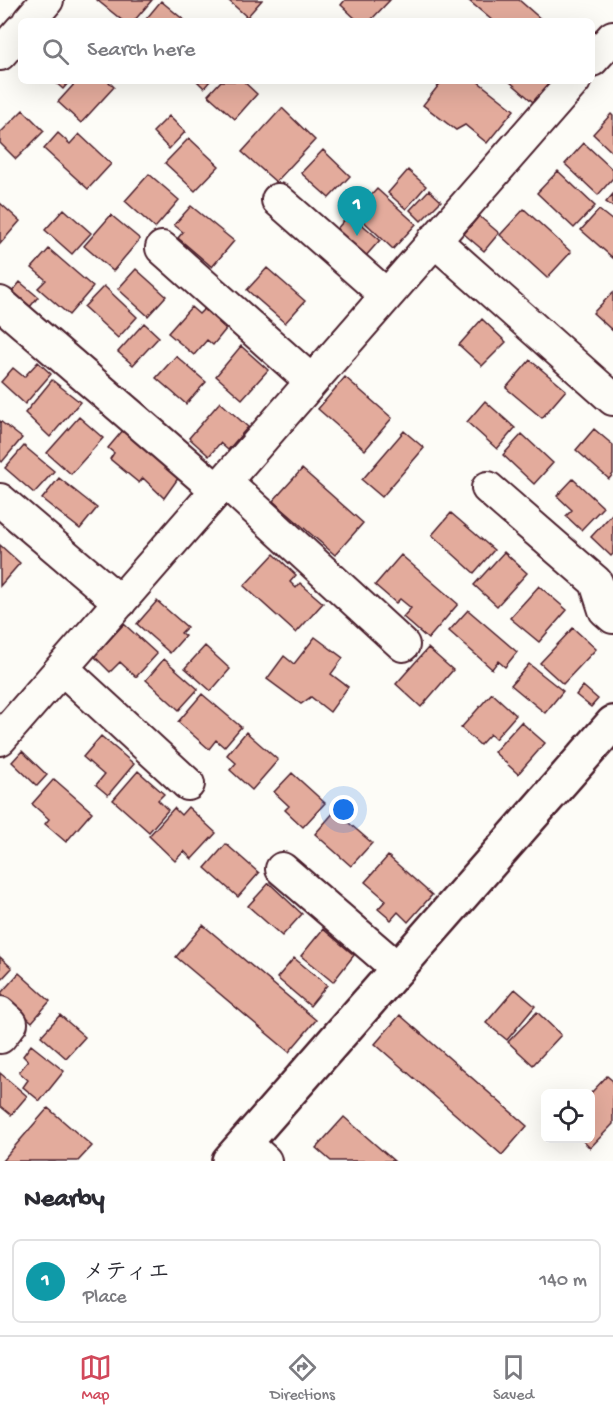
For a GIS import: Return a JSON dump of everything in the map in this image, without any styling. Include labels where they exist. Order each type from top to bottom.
[{"type":"street","points":[[32,18],[47,0]]},
{"type":"street","points":[[0,54],[18,33]]},
{"type":"street","points":[[595,57],[613,37]]},
{"type":"street","points":[[0,739],[571,84]]},
{"type":"street","points":[[278,200],[386,295]]},
{"type":"street","points":[[434,240],[613,399]]},
{"type":"street","points":[[162,248],[311,381]]},
{"type":"street","points":[[0,303],[221,486],[403,645]]},
{"type":"street","points":[[488,488],[596,582],[605,610],[613,617]]},
{"type":"street","points":[[0,500],[120,602]]},
{"type":"street","points":[[62,668],[188,784]]},
{"type":"street","points":[[247,1155],[398,969],[613,723]]},
{"type":"street","points":[[282,869],[398,969]]},
{"type":"street","points":[[0,1013],[11,1023],[0,1037]]},
{"type":"building","points":[[97,0],[152,0],[137,18],[119,18]]},
{"type":"building","points":[[228,0],[262,0],[247,17]]},
{"type":"building","points":[[345,0],[390,0],[373,18],[355,18],[341,5]]},
{"type":"building","points":[[468,0],[519,0],[540,18],[489,18]]},
{"type":"building","points":[[161,1],[181,18],[147,18]]},
{"type":"building","points":[[57,84],[67,84],[63,89]]},
{"type":"building","points":[[74,84],[111,84],[114,87],[81,123],[58,102]]},
{"type":"building","points":[[218,84],[246,84],[257,94],[235,119],[208,95]]},
{"type":"building","points":[[440,84],[481,84],[514,110],[487,143],[465,125],[456,130],[423,105]]},
{"type":"building","points":[[512,84],[548,84],[533,102]]},
{"type":"building","points":[[282,108],[315,140],[276,182],[242,152]]},
{"type":"building","points":[[23,110],[44,131],[16,159],[0,143],[0,133]]},
{"type":"building","points":[[611,114],[613,116],[613,153],[593,134]]},
{"type":"building","points":[[169,116],[185,132],[169,149],[153,132]]},
{"type":"building","points":[[58,133],[70,144],[79,134],[111,164],[88,189],[44,149]]},
{"type":"building","points":[[189,138],[219,166],[195,191],[165,163]]},
{"type":"building","points":[[584,143],[613,170],[613,178],[598,195],[565,164]]},
{"type":"building","points":[[323,150],[350,176],[329,198],[301,173]]},
{"type":"building","points":[[408,170],[426,186],[406,209],[388,193]]},
{"type":"building","points":[[558,171],[595,206],[574,228],[537,193]]},
{"type":"building","points":[[149,174],[179,200],[155,228],[125,201]]},
{"type":"building","points":[[377,189],[416,224],[393,249],[355,213]]},
{"type":"building","points":[[429,190],[441,201],[421,221],[410,210]]},
{"type":"building","points":[[613,194],[613,207],[606,202]]},
{"type":"building","points":[[0,203],[20,221],[0,244]]},
{"type":"building","points":[[191,206],[234,241],[212,267],[178,238],[183,232],[174,225]]},
{"type":"building","points":[[64,209],[91,233],[72,254],[45,230]]},
{"type":"building","points":[[524,209],[571,252],[547,278],[500,235]]},
{"type":"building","points":[[599,210],[613,221],[613,258],[581,230]]},
{"type":"building","points":[[350,214],[380,240],[364,258],[334,232]]},
{"type":"building","points":[[111,215],[140,239],[113,271],[84,246]]},
{"type":"building","points":[[479,216],[499,233],[484,251],[464,234]]},
{"type":"building","points":[[49,249],[93,287],[69,315],[38,288],[46,280],[32,268]]},
{"type":"building","points":[[267,268],[305,301],[285,323],[247,290]]},
{"type":"building","points":[[136,269],[166,296],[148,316],[118,289]]},
{"type":"building","points":[[20,282],[38,297],[25,313],[7,298]]},
{"type":"building","points":[[104,286],[137,317],[118,338],[84,307]]},
{"type":"building","points":[[613,292],[613,331],[593,313]]},
{"type":"building","points":[[191,307],[199,314],[204,309],[226,329],[213,345],[207,340],[194,355],[168,333]]},
{"type":"building","points":[[482,319],[506,342],[482,366],[459,345]]},
{"type":"building","points":[[144,323],[159,337],[133,365],[118,352]]},
{"type":"building","points":[[241,346],[268,370],[242,399],[216,376]]},
{"type":"building","points":[[176,356],[206,382],[186,404],[156,378]]},
{"type":"building","points":[[530,360],[566,390],[542,418],[506,388]]},
{"type":"building","points":[[38,362],[51,374],[25,404],[1,382],[13,368],[24,377]]},
{"type":"building","points":[[345,377],[392,418],[365,450],[318,409]]},
{"type":"building","points":[[52,380],[80,402],[50,437],[25,413]]},
{"type":"building","points":[[485,401],[515,428],[497,449],[467,422]]},
{"type":"building","points":[[220,402],[248,427],[228,450],[220,443],[209,456],[189,438]]},
{"type":"building","points":[[79,417],[103,438],[71,474],[47,453]]},
{"type":"building","points":[[0,421],[22,438],[2,462],[0,460]]},
{"type":"building","points":[[124,429],[179,477],[164,498],[143,478],[139,483],[110,459],[114,453],[108,448]]},
{"type":"building","points":[[594,429],[613,445],[613,474],[609,479],[576,450]]},
{"type":"building","points":[[404,431],[424,448],[382,497],[362,480]]},
{"type":"building","points":[[522,434],[553,463],[534,484],[503,455]]},
{"type":"building","points":[[24,446],[54,471],[34,493],[5,468]]},
{"type":"building","points":[[302,469],[363,523],[335,555],[273,501]]},
{"type":"building","points":[[59,478],[97,508],[80,529],[42,499]]},
{"type":"building","points":[[573,479],[603,507],[581,530],[566,516],[572,510],[557,496]]},
{"type":"building","points":[[451,513],[494,550],[474,573],[432,535]]},
{"type":"building","points":[[613,513],[613,554],[611,556],[591,537]]},
{"type":"building","points":[[0,545],[20,563],[0,586]]},
{"type":"building","points":[[504,552],[527,573],[497,606],[474,585]]},
{"type":"building","points":[[274,554],[296,575],[290,582],[296,588],[300,583],[323,603],[296,633],[244,586]]},
{"type":"building","points":[[401,555],[458,604],[428,639],[403,617],[411,608],[400,599],[396,603],[375,585]]},
{"type":"building","points":[[539,586],[567,610],[539,642],[510,618]]},
{"type":"building","points":[[157,601],[187,627],[181,633],[185,636],[170,653],[137,624]]},
{"type":"building","points":[[468,610],[517,652],[505,667],[498,661],[492,669],[449,631]]},
{"type":"building","points":[[124,624],[157,654],[136,677],[120,662],[110,672],[94,656]]},
{"type":"building","points":[[573,628],[596,649],[563,684],[540,663]]},
{"type":"building","points":[[315,637],[343,658],[331,674],[348,687],[330,712],[311,697],[301,704],[267,679],[284,656],[294,664]]},
{"type":"building","points":[[205,646],[230,669],[211,691],[185,668]]},
{"type":"building","points":[[428,648],[453,670],[421,707],[396,684]]},
{"type":"building","points":[[164,659],[198,689],[179,710],[146,680]]},
{"type":"building","points":[[529,664],[563,691],[545,713],[511,685]]},
{"type":"building","points":[[583,686],[598,699],[591,707],[576,695]]},
{"type":"building","points":[[492,693],[516,715],[495,739],[490,734],[480,745],[461,728]]},
{"type":"building","points":[[202,694],[241,727],[224,747],[216,740],[209,749],[178,722]]},
{"type":"building","points":[[521,722],[545,743],[518,774],[494,752]]},
{"type":"building","points":[[246,732],[278,760],[252,790],[230,770],[236,763],[227,755]]},
{"type":"building","points":[[101,736],[134,764],[108,795],[96,785],[104,775],[83,757]]},
{"type":"building","points":[[22,751],[47,775],[37,786],[12,762]]},
{"type":"building","points":[[138,771],[164,794],[158,800],[168,810],[149,832],[113,800]]},
{"type":"building","points":[[292,773],[325,803],[303,827],[285,810],[289,806],[274,792]]},
{"type":"building","points":[[54,779],[92,812],[66,842],[45,824],[49,819],[32,804]]},
{"type":"building","points":[[188,807],[216,833],[192,859],[184,851],[175,861],[149,836],[174,808],[181,815]]},
{"type":"building","points":[[335,811],[372,843],[351,866],[315,834]]},
{"type":"building","points":[[226,844],[259,873],[238,897],[205,868]]},
{"type":"building","points":[[388,856],[432,895],[408,922],[398,912],[391,920],[378,909],[386,900],[365,882]]},
{"type":"building","points":[[269,883],[302,914],[282,936],[248,906]]},
{"type":"building","points":[[203,925],[316,1020],[289,1052],[176,957]]},
{"type":"building","points":[[323,929],[354,955],[333,982],[301,956]]},
{"type":"building","points":[[0,957],[12,968],[0,981]]},
{"type":"building","points":[[294,958],[327,985],[310,1006],[277,978]]},
{"type":"building","points":[[19,973],[50,1001],[32,1022],[1,993]]},
{"type":"building","points":[[515,989],[535,1006],[507,1040],[486,1023]]},
{"type":"building","points":[[537,1012],[561,1035],[533,1065],[508,1042]]},
{"type":"building","points":[[60,1015],[85,1037],[66,1058],[41,1036]]},
{"type":"building","points":[[400,1015],[527,1126],[502,1155],[375,1044]]},
{"type":"building","points":[[31,1045],[64,1071],[40,1101],[23,1087],[28,1080],[19,1072],[28,1061],[23,1056]]},
{"type":"building","points":[[0,1073],[27,1096],[11,1115],[0,1106]]},
{"type":"building","points":[[607,1076],[613,1081],[613,1124],[595,1143],[595,1089]]},
{"type":"building","points":[[48,1108],[92,1146],[78,1161],[2,1161]]},
{"type":"building","points":[[344,1117],[394,1161],[331,1161],[316,1148]]},
{"type":"building","points":[[585,1143],[595,1143],[590,1148]]},
{"type":"place","name":"メティエ","points":[[357,236]]}]
